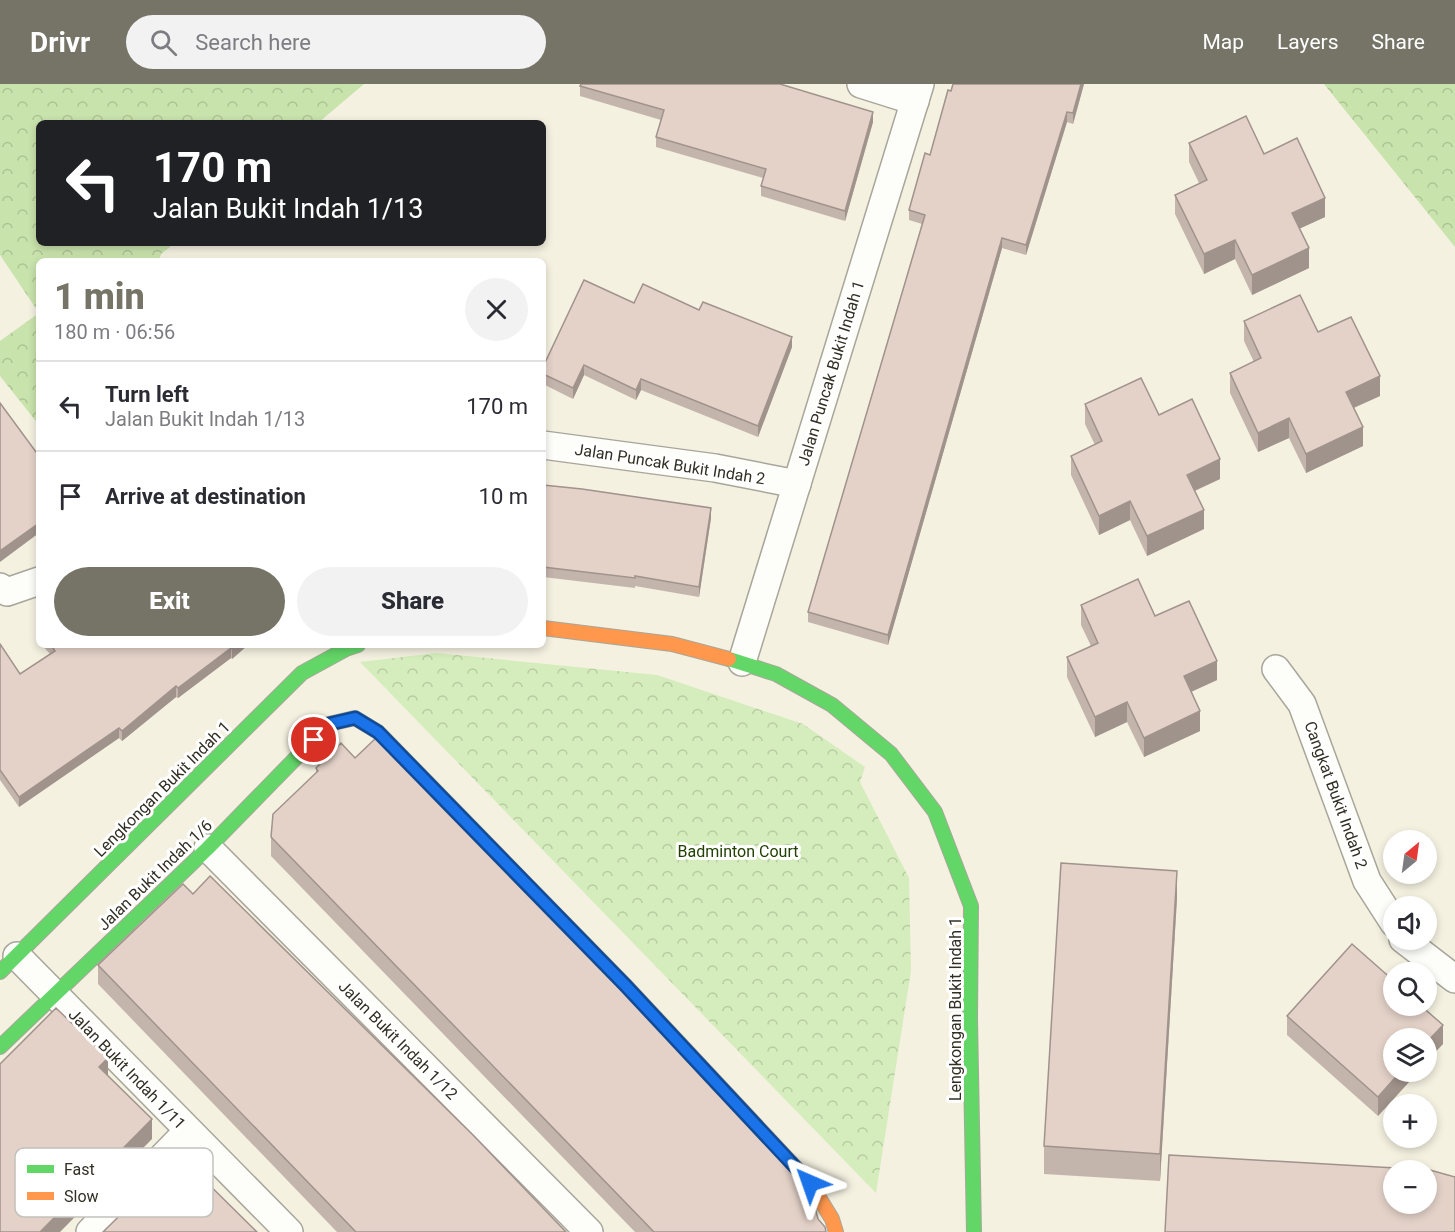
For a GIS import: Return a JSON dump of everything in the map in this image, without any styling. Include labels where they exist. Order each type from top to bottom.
[{"type":"street","points":[[861,84],[918,93]]},
{"type":"street","name":"Jalan Puncak Bukit Indah 1","points":[[742,662],[918,93]]},
{"type":"street","name":"Jalan Puncak Bukit Indah 2","points":[[546,445],[715,468],[797,484]]},
{"type":"street","points":[[4,589],[36,583]]},
{"type":"street","name":"Lengkongan Bukit Indah 1","points":[[546,628],[672,644],[742,662],[776,675],[832,705],[891,754],[935,812],[971,906],[970,1019],[974,1232]]},
{"type":"street","name":"Lengkongan Bukit Indah 1","points":[[8,964],[302,673],[349,648]]},
{"type":"street","name":"Cangkat Bukit Indah 2","points":[[1276,669],[1302,704],[1367,880],[1383,905]]},
{"type":"street","name":"Jalan Bukit Indah 1/6","points":[[0,1047],[208,848],[329,724],[355,718],[378,732],[625,985],[802,1174],[832,1219],[836,1232]]},
{"type":"street","name":"Jalan Bukit Indah 1/12","points":[[208,848],[589,1232]]},
{"type":"street","points":[[1417,950],[1455,979]]},
{"type":"street","name":"Jalan Bukit Indah 1/11","points":[[8,964],[56,994],[205,1148]]},
{"type":"street","points":[[172,1148],[188,1131]]},
{"type":"street","name":"Jalan Bukit Indah 1/11","points":[[213,1156],[289,1232]]},
{"type":"street","points":[[90,1232],[105,1217]]},
{"type":"green space","points":[[0,84],[364,84],[322,120],[36,120],[36,246],[171,246],[161,254],[160,258],[36,258],[36,309],[0,255]]},
{"type":"green space","points":[[1324,84],[1455,84],[1455,247]]},
{"type":"green space","points":[[36,315],[36,421],[0,376],[0,341]]},
{"type":"green space","name":"Badminton Court","points":[[436,653],[657,675],[803,724],[865,767],[860,782],[909,878],[911,971],[876,1193],[360,662]]},
{"type":"building","points":[[581,84],[780,84],[873,112],[845,211],[761,186],[766,169],[656,137],[664,110],[580,86]]},
{"type":"building","points":[[953,84],[1081,84],[1073,113],[1067,112],[1026,245],[1002,238],[888,635],[808,612],[925,215],[909,210],[925,153],[930,155],[948,90],[951,91]]},
{"type":"building","points":[[1246,116],[1264,154],[1297,138],[1325,198],[1292,213],[1309,248],[1252,275],[1235,240],[1204,254],[1175,195],[1207,180],[1189,143]]},
{"type":"building","points":[[584,280],[634,303],[643,284],[699,310],[703,302],[792,337],[758,426],[641,379],[636,390],[584,365],[573,388],[546,375],[546,361]]},
{"type":"building","points":[[1300,295],[1318,332],[1351,317],[1380,376],[1346,392],[1363,427],[1306,454],[1289,418],[1258,433],[1230,373],[1261,358],[1244,321]]},
{"type":"building","points":[[1141,378],[1159,415],[1192,399],[1220,459],[1187,475],[1204,510],[1147,536],[1130,501],[1099,516],[1071,456],[1102,441],[1085,404]]},
{"type":"building","points":[[0,403],[36,452],[36,525],[0,551]]},
{"type":"building","points":[[546,485],[711,508],[699,587],[635,576],[635,578],[546,567]]},
{"type":"building","points":[[1138,579],[1155,616],[1189,601],[1217,661],[1184,676],[1200,711],[1144,738],[1127,702],[1095,717],[1067,657],[1098,643],[1081,605]]},
{"type":"building","points":[[0,644],[20,674],[55,651],[53,648],[231,648],[178,688],[176,686],[122,731],[119,728],[19,797],[0,770]]},
{"type":"building","points":[[376,738],[611,978],[795,1175],[815,1207],[818,1219],[826,1232],[654,1232],[271,837],[273,814],[318,771],[316,768],[341,743],[355,758]]},
{"type":"building","points":[[1061,863],[1177,871],[1160,1154],[1044,1146]]},
{"type":"building","points":[[210,876],[474,1136],[566,1232],[356,1232],[98,965],[183,884],[193,894]]},
{"type":"building","points":[[1352,944],[1383,971],[1383,1016],[1433,1016],[1443,1025],[1437,1031],[1437,1028],[1383,1028],[1383,1082],[1391,1082],[1378,1097],[1287,1016]]},
{"type":"building","points":[[56,1008],[108,1058],[99,1067],[152,1119],[123,1148],[15,1148],[15,1217],[55,1217],[40,1232],[0,1232],[0,1064]]},
{"type":"building","points":[[1169,1155],[1383,1167],[1383,1214],[1437,1214],[1437,1172],[1455,1177],[1455,1232],[1165,1232]]},
{"type":"building","points":[[213,1189],[257,1232],[103,1232],[118,1217],[213,1217]]},
{"type":"traffic: fast","points":[[0,972],[302,673],[349,648]]},
{"type":"traffic: fast","points":[[729,659],[776,674],[832,705],[891,754],[935,812],[971,906],[970,1019],[974,1232]]},
{"type":"traffic: fast","points":[[0,1047],[208,848],[329,724],[355,718],[378,732],[531,889]]},
{"type":"traffic: slow","points":[[546,628],[672,644],[729,659]]},
{"type":"traffic: slow","points":[[531,889],[625,985],[810,1183],[832,1219],[836,1232]]},
{"type":"route","points":[[314,740],[329,724],[355,718],[378,732],[625,985],[810,1183]]}]
